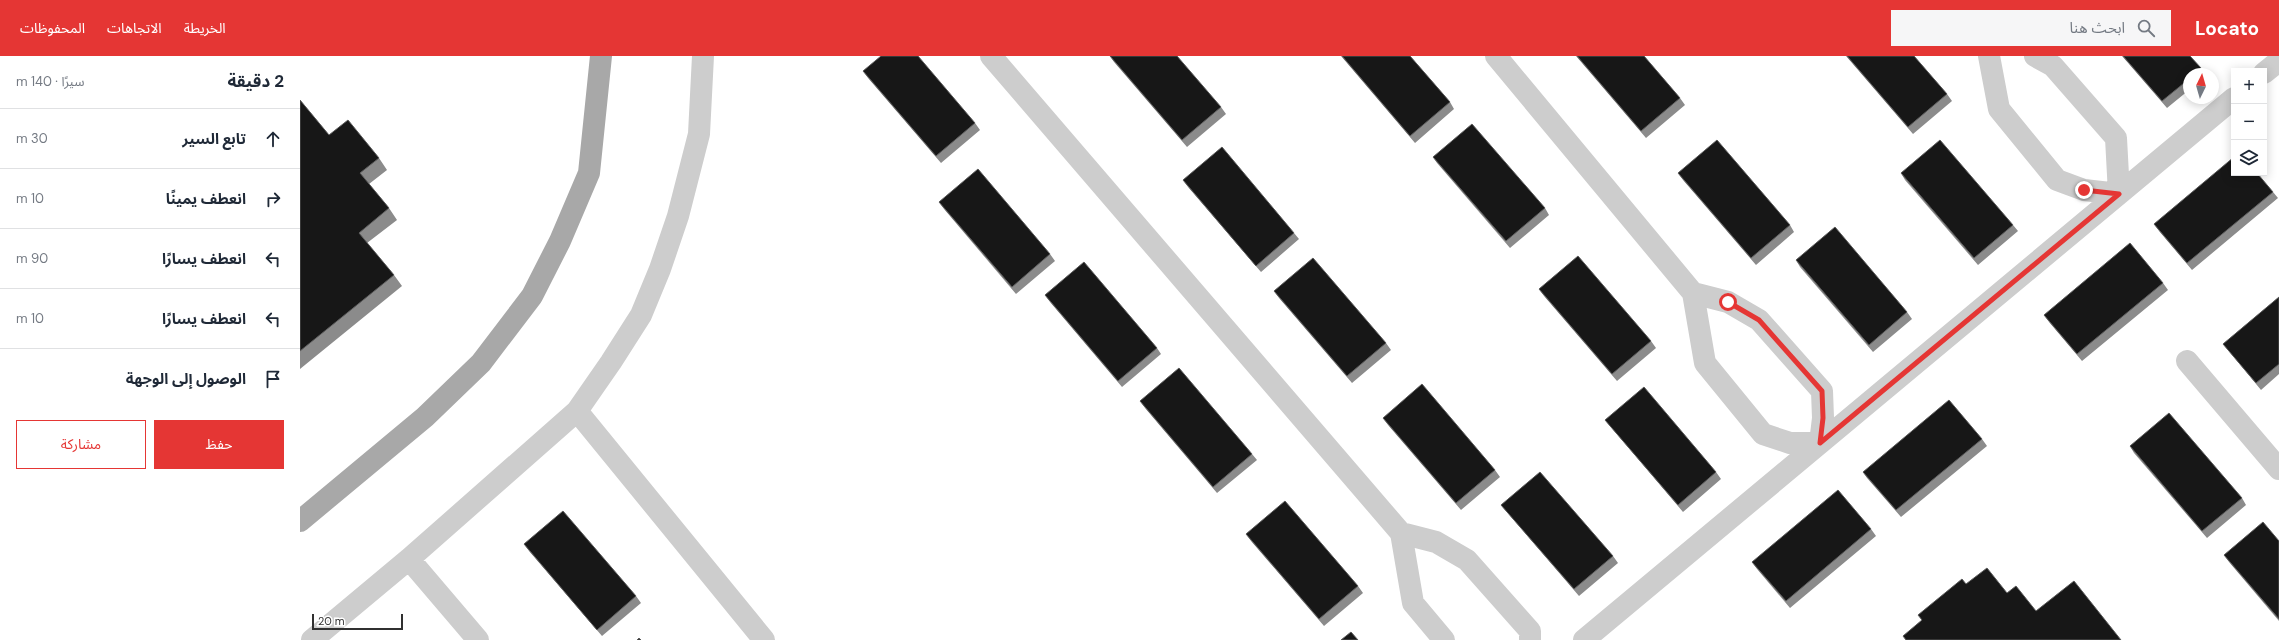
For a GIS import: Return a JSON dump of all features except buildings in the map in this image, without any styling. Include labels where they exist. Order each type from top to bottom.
[{"type":"main road","points":[[300,521],[425,417],[481,363],[532,296],[560,241],[589,173],[601,56]]},
{"type":"street","points":[[312,640],[409,559],[577,412],[641,315],[660,269],[678,216],[699,134],[703,56]]},
{"type":"street","points":[[991,56],[1401,533],[1413,603],[1444,640]]},
{"type":"street","points":[[1496,56],[1693,293],[1705,363],[1763,434],[1790,443],[1820,443]]},
{"type":"street","points":[[1990,56],[1999,109],[2058,180],[2084,190],[2119,194]]},
{"type":"street","points":[[2035,56],[2053,66],[2116,138],[2119,194]]},
{"type":"street","points":[[2267,71],[2279,61]]},
{"type":"street","points":[[1584,640],[2231,101]]},
{"type":"street","points":[[1693,293],[1728,302],[1759,320],[1822,391],[1823,418],[1820,443]]},
{"type":"street","points":[[2187,361],[2279,469]]},
{"type":"street","points":[[577,412],[764,640]]},
{"type":"street","points":[[1401,533],[1436,542],[1467,560],[1530,632],[1530,640]]},
{"type":"street","points":[[409,559],[478,640]]},
{"type":"route","points":[[1728,302],[1759,320],[1822,391],[1823,418],[1820,443],[2119,194],[2084,190]]}]
